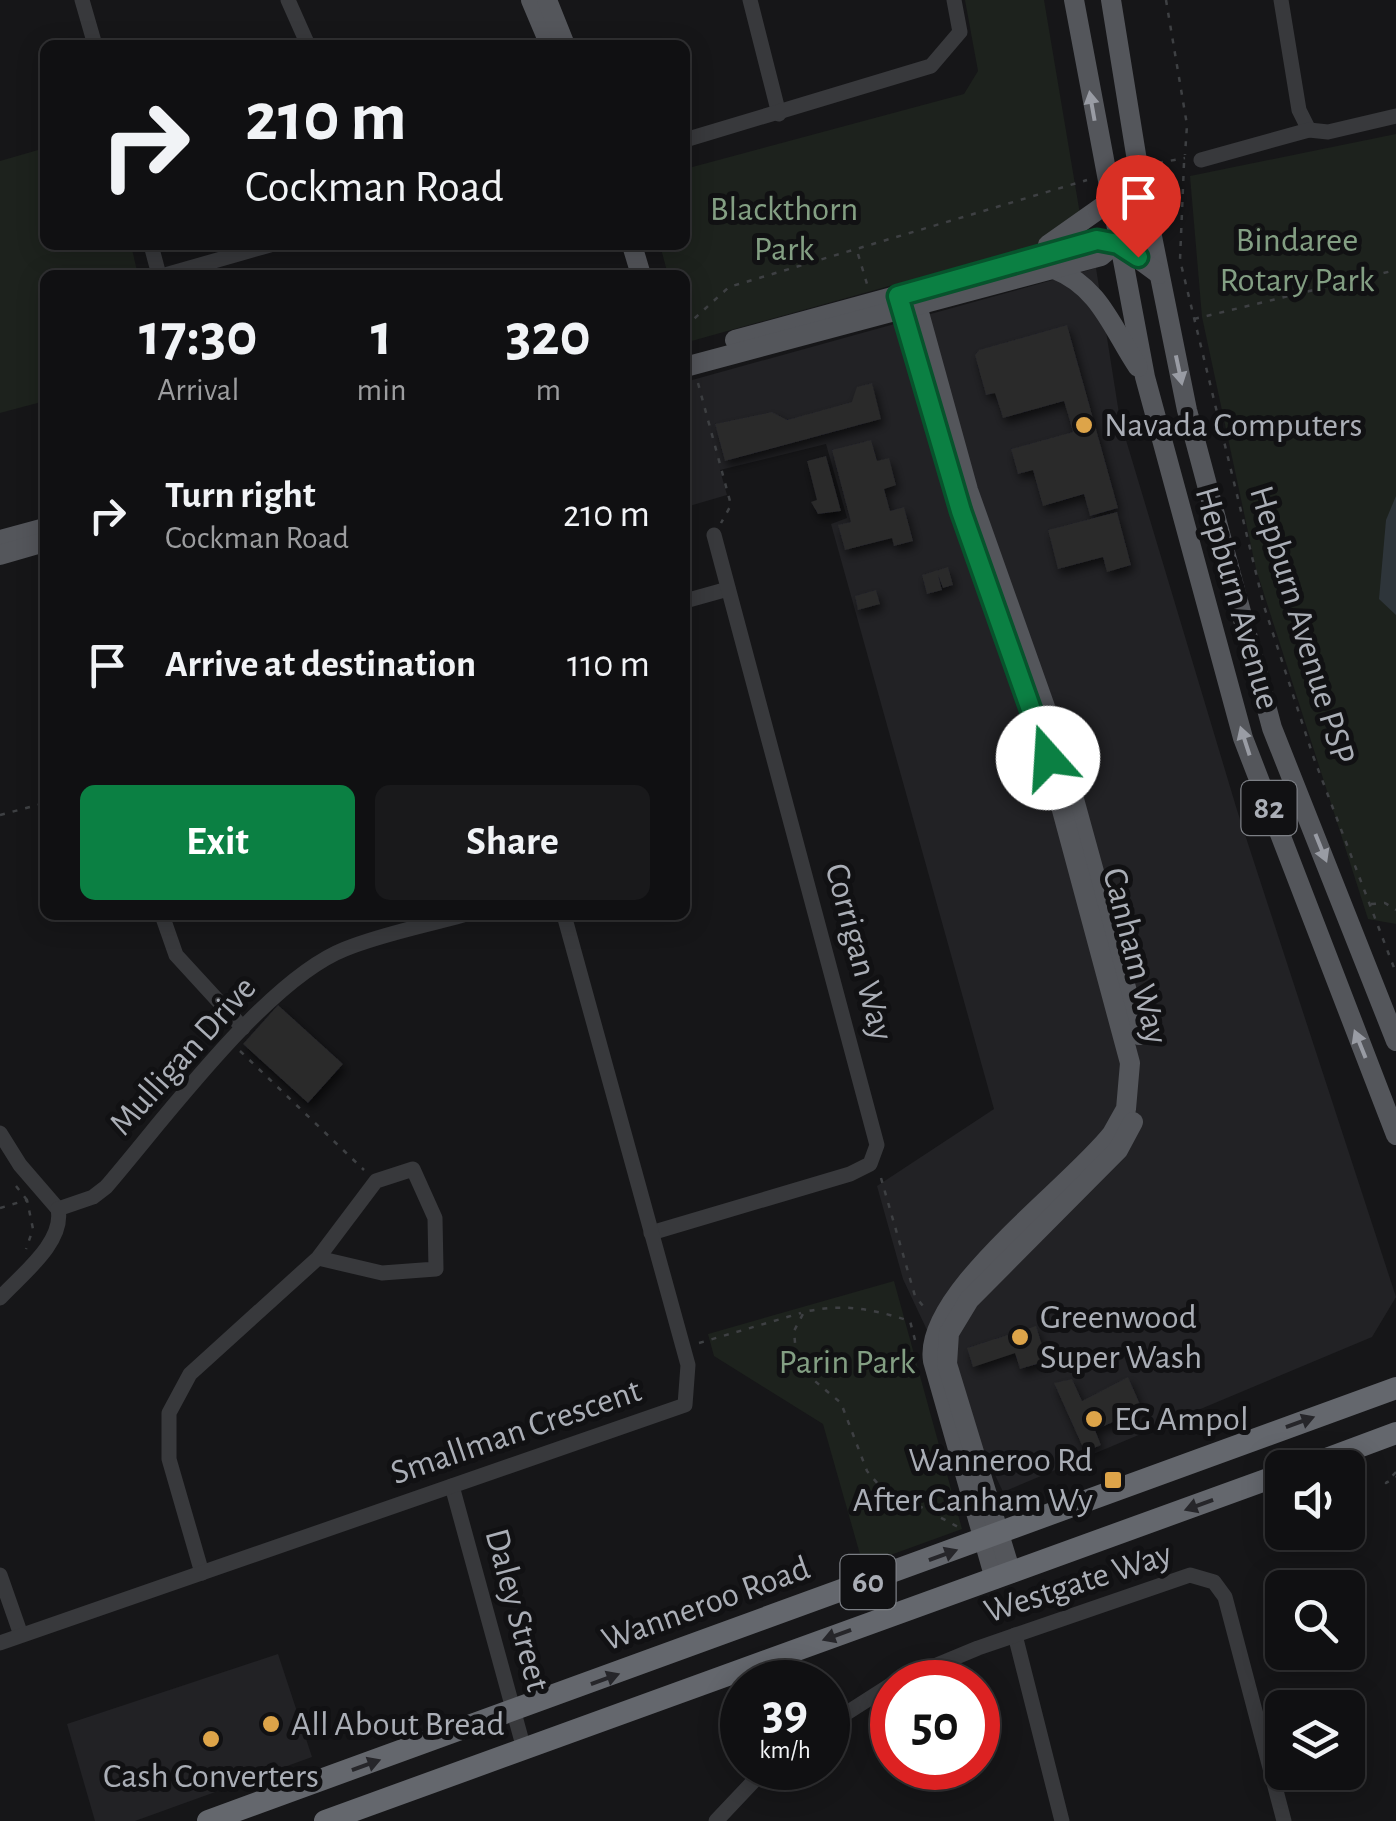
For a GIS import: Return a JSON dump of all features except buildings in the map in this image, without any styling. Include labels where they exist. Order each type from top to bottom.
[{"type":"highway","name":"Wanneroo Road","points":[[208,1821],[513,1712],[983,1534],[1390,1386]]},
{"type":"highway","points":[[1352,1450],[1396,1434]]},
{"type":"highway","name":"Wanneroo Road","points":[[325,1821],[1265,1480]]},
{"type":"main road","points":[[531,0],[548,40]]},
{"type":"main road","points":[[548,0],[563,40]]},
{"type":"main road","name":"Hepburn Avenue","points":[[1074,0],[1145,377],[1243,738],[1396,1135]]},
{"type":"main road","name":"Hepburn Avenue","points":[[1111,0],[1187,410],[1272,728],[1396,1041]]},
{"type":"main road","points":[[690,355],[1101,256],[1118,244],[1132,220],[1141,178]]},
{"type":"main road","points":[[987,272],[1006,259],[1053,244],[1109,202]]},
{"type":"main road","points":[[907,300],[1097,240],[1118,244],[1159,274]]},
{"type":"main road","points":[[1054,269],[1079,279],[1094,292],[1145,377]]},
{"type":"main road","name":"Canham Way","points":[[907,300],[961,511],[1048,758],[1130,1063],[1126,1109],[1112,1134],[934,1320],[933,1361],[983,1534],[1003,1576]]},
{"type":"main road","name":"Canham Way","points":[[907,300],[968,490],[1061,752],[1143,1060],[1139,1106],[1118,1150],[970,1300],[949,1333],[947,1364],[983,1534]]},
{"type":"main road","points":[[0,540],[40,529]]},
{"type":"main road","points":[[0,554],[40,543]]},
{"type":"street","points":[[82,0],[94,40]]},
{"type":"street","points":[[288,0],[306,40]]},
{"type":"street","points":[[750,0],[779,114]]},
{"type":"street","points":[[690,139],[931,66],[960,32],[954,0]]},
{"type":"street","points":[[1281,0],[1299,110],[1309,130]]},
{"type":"street","points":[[1201,160],[1309,130],[1328,132],[1396,116]]},
{"type":"street","points":[[180,270],[252,250]]},
{"type":"street","name":"Corrigan Way","points":[[714,534],[871,1110],[877,1146],[874,1156]]},
{"type":"street","points":[[690,599],[728,588]]},
{"type":"street","points":[[164,920],[176,955],[243,1028]]},
{"type":"street","name":"Mulligan Drive","points":[[58,1208],[94,1197],[106,1187],[229,1041],[300,976],[342,950],[446,920]]},
{"type":"street","name":"Smallman Crescent","points":[[0,1643],[685,1406],[688,1365],[565,920]]},
{"type":"street","points":[[0,1133],[20,1165],[58,1208],[61,1223],[53,1238],[0,1298]]},
{"type":"street","points":[[652,1233],[850,1174],[864,1168],[874,1156]]},
{"type":"street","points":[[202,1572],[169,1458],[170,1413],[190,1374],[318,1258],[376,1181],[413,1170],[435,1218],[436,1269],[382,1273],[318,1258]]},
{"type":"street","name":"Daley Street","points":[[452,1486],[524,1749]]},
{"type":"street","points":[[0,1575],[21,1635]]},
{"type":"street","name":"Westgate Way","points":[[950,1660],[1171,1580],[1190,1576],[1214,1582],[1225,1597],[1284,1821]]},
{"type":"street","points":[[1014,1634],[1062,1821]]},
{"type":"street","points":[[716,1821],[745,1790]]},
{"type":"path","name":"Hepburn Avenue PSP","points":[[1166,0],[1186,125],[1180,260],[1192,320],[1264,606],[1313,756],[1396,974]]},
{"type":"path","points":[[690,322],[728,287],[1091,178]]},
{"type":"path","points":[[857,251],[870,295]]},
{"type":"path","points":[[1192,320],[1396,270]]},
{"type":"path","points":[[690,363],[731,505],[714,534]]},
{"type":"path","points":[[0,815],[40,804]]},
{"type":"path","points":[[1370,904],[1386,903],[1396,910]]},
{"type":"path","points":[[229,1041],[376,1181]]},
{"type":"path","points":[[683,1348],[834,1305],[865,1307],[910,1322],[916,1341],[934,1320],[916,1296],[874,1156]]},
{"type":"path","points":[[0,1208],[27,1200],[33,1228],[24,1252]]},
{"type":"path","points":[[804,1312],[794,1332],[798,1366],[841,1403],[867,1471],[878,1484],[983,1534]]},
{"type":"shaded area","points":[[1096,268],[1120,420],[1237,810],[1396,1297],[1372,1337],[1003,1492],[903,1279],[877,1186],[994,1109],[831,524],[847,518],[826,444],[720,470],[727,495],[690,506],[690,381]]},
{"type":"shaded area","points":[[1396,496],[1396,615],[1379,599],[1386,520]]},
{"type":"shaded area","points":[[278,1654],[312,1757],[135,1821],[95,1821],[67,1724]]},
{"type":"green space","name":"Blackthorn Park","points":[[965,0],[1044,0],[1083,232],[690,341],[690,270],[667,270],[661,250],[690,250],[690,168],[964,94],[978,71]]},
{"type":"green space","name":"Bindaree Rotary Park","points":[[1396,134],[1396,924],[1368,919],[1256,569],[1202,317],[1190,176]]},
{"type":"green space","points":[[40,149],[40,250],[132,250],[137,270],[40,270],[40,402],[0,413],[0,161]]},
{"type":"green space","name":"Parin Park","points":[[894,1281],[962,1529],[863,1565],[823,1424],[714,1356],[708,1334]]},
{"type":"place","name":"Navada Computers","points":[[1084,425]]},
{"type":"place","name":"Greenwood Super Wash","points":[[1020,1337]]},
{"type":"place","name":"EG Ampol","points":[[1094,1419]]},
{"type":"place","name":"Wanneroo Rd After Canham Wy","points":[[1113,1480]]},
{"type":"place","name":"All About Bread","points":[[271,1724]]},
{"type":"place","name":"Cash Converters","points":[[211,1739]]},
{"type":"route","points":[[1048,758],[949,475],[898,296],[1097,240],[1118,244],[1138,257]]}]
